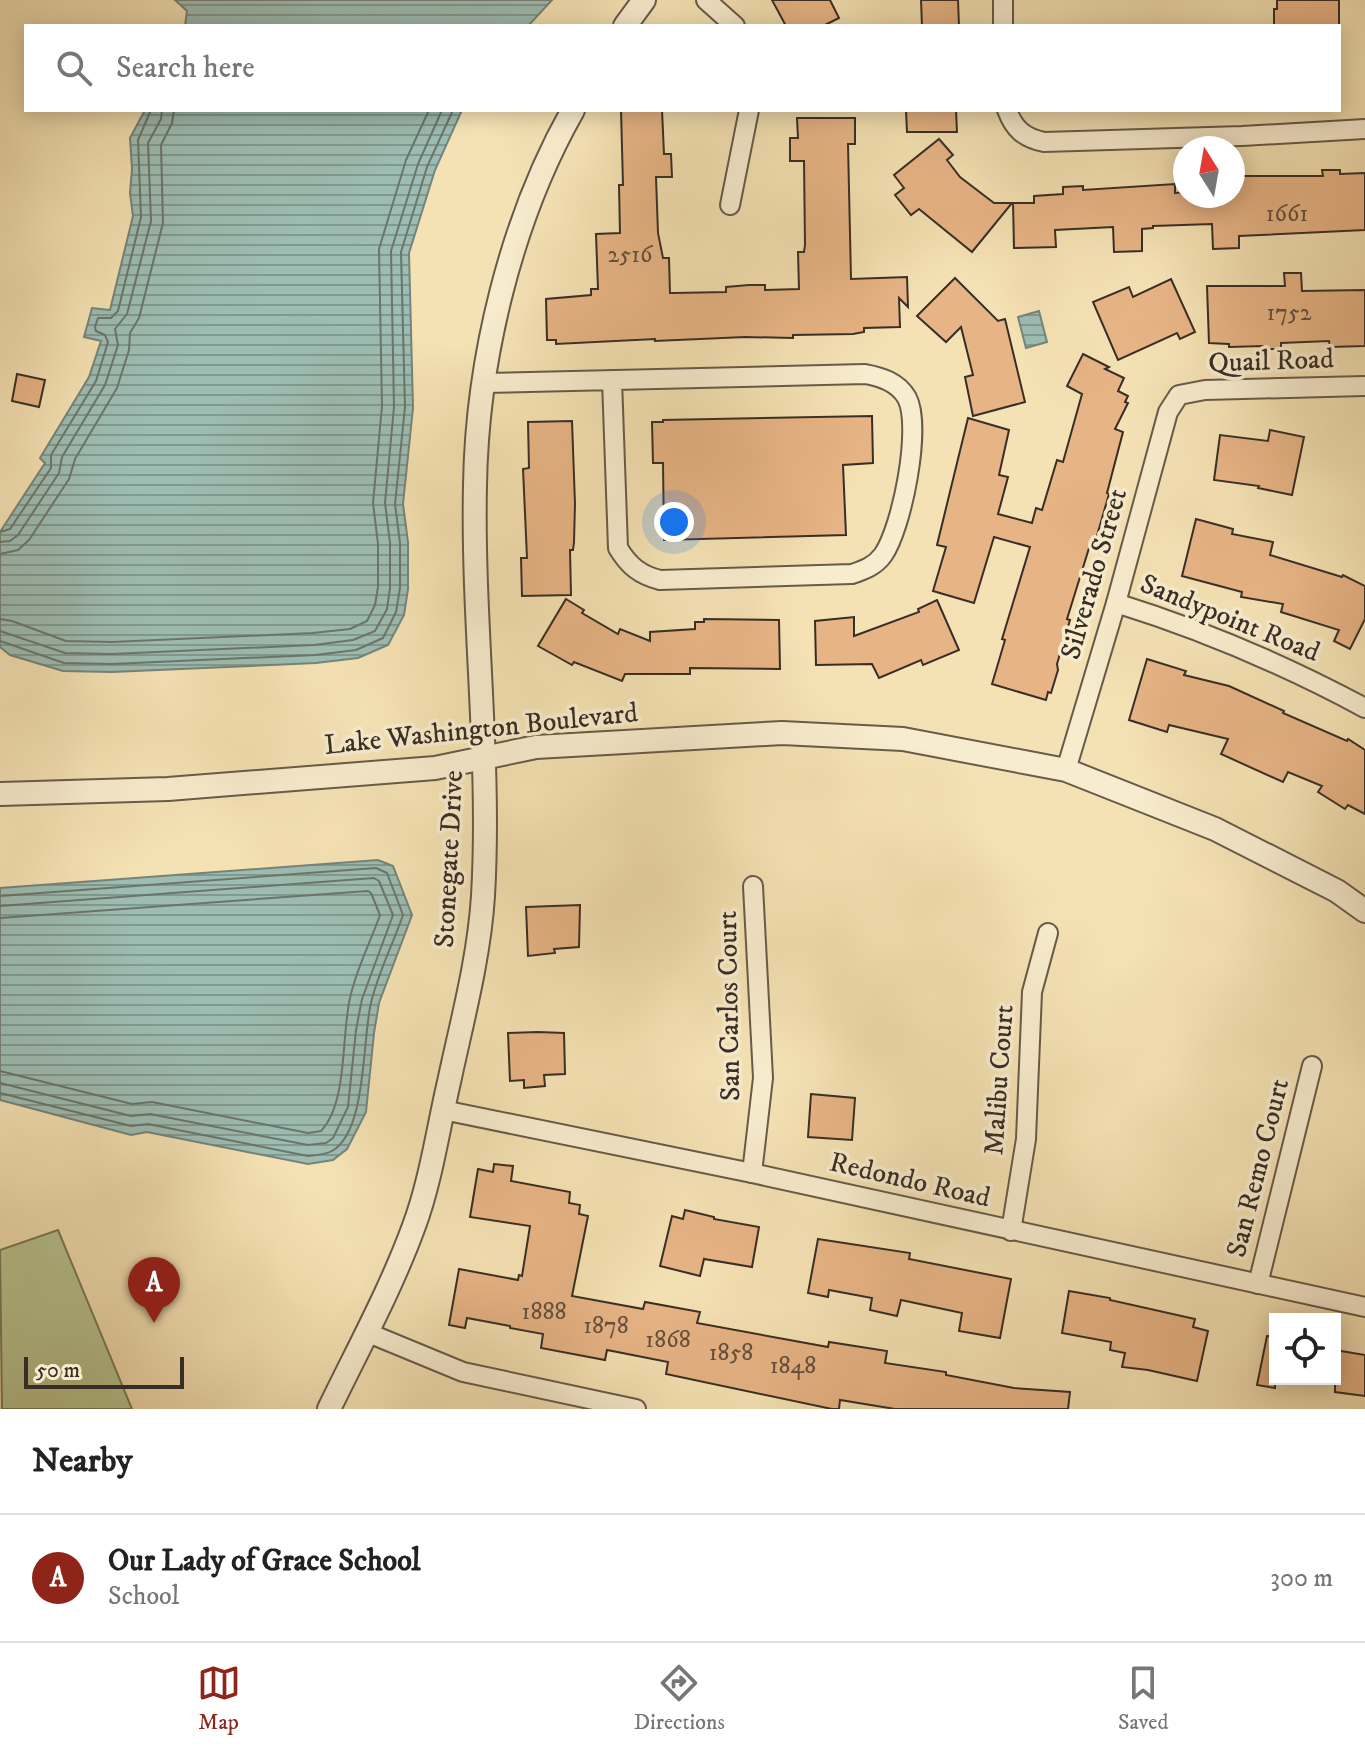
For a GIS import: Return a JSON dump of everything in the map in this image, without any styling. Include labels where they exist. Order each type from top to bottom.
[{"type":"street","points":[[626,24],[644,0]]},
{"type":"street","points":[[706,0],[733,24]]},
{"type":"street","points":[[1003,0],[1003,24]]},
{"type":"street","name":"Stonegate Drive","points":[[329,1409],[414,1226],[473,970],[483,900],[485,757],[475,506],[476,452],[499,304],[516,244],[545,166],[572,112]]},
{"type":"street","points":[[730,205],[749,112]]},
{"type":"street","points":[[1010,117],[1026,136],[1044,142],[1256,136],[1365,129]]},
{"type":"street","points":[[485,383],[865,374],[880,376],[891,382],[907,399],[913,426],[902,498],[890,543],[883,555],[867,569],[852,574],[660,580],[645,577],[633,569],[618,548],[612,380]]},
{"type":"street","name":"Quail Road","points":[[1179,395],[1205,390],[1365,386]]},
{"type":"street","name":"Silverado Street","points":[[1066,770],[1168,412],[1179,395]]},
{"type":"street","name":"Sandypoint Road","points":[[1116,603],[1218,637],[1308,677],[1365,708]]},
{"type":"street","name":"Lake Washington Boulevard","points":[[0,794],[168,789],[435,768],[536,747],[782,733],[903,739],[1066,770],[1215,829],[1337,891],[1365,911]]},
{"type":"street","name":"San Carlos Court","points":[[752,1173],[763,1078],[753,886]]},
{"type":"street","name":"Malibu Court","points":[[1011,1231],[1026,1139],[1032,992],[1048,933]]},
{"type":"street","name":"San Remo Court","points":[[1258,1284],[1312,1066]]},
{"type":"street","name":"Redondo Road","points":[[443,1110],[752,1173],[1365,1307]]},
{"type":"street","points":[[366,1332],[463,1372],[636,1409]]},
{"type":"green space","points":[[58,1230],[132,1409],[2,1409],[0,1250]]},
{"type":"water","points":[[175,0],[552,0],[530,24],[185,24],[187,11]]},
{"type":"water","points":[[144,112],[461,112],[435,170],[409,253],[413,408],[403,504],[408,542],[408,589],[404,615],[388,645],[358,658],[316,663],[112,672],[63,671],[10,655],[0,647],[0,532],[45,463],[40,458],[89,377],[101,341],[84,337],[92,308],[110,310],[133,216],[130,138]]},
{"type":"water","points":[[1039,311],[1047,342],[1026,348],[1018,317]]},
{"type":"water","points":[[378,860],[393,866],[412,915],[379,1003],[366,1112],[347,1149],[333,1160],[308,1164],[147,1132],[131,1135],[0,1100],[0,888]]},
{"type":"building","points":[[772,0],[830,0],[839,18],[827,24],[785,24]]},
{"type":"building","points":[[921,0],[958,0],[959,24],[922,24]]},
{"type":"building","points":[[1277,0],[1339,0],[1339,24],[1274,24],[1274,9],[1277,9]]},
{"type":"building","points":[[621,112],[662,112],[664,154],[671,154],[672,177],[656,177],[658,233],[663,258],[669,258],[670,293],[726,292],[726,287],[749,285],[765,285],[765,290],[799,289],[798,252],[804,252],[805,245],[804,161],[790,161],[790,138],[798,138],[797,118],[855,118],[855,144],[848,144],[851,279],[907,277],[908,307],[899,298],[900,327],[864,328],[864,332],[853,334],[793,335],[793,338],[655,339],[556,344],[556,340],[547,340],[546,299],[591,295],[591,289],[598,289],[596,234],[620,233],[619,185],[623,185]]},
{"type":"building","points":[[906,112],[956,112],[957,132],[907,132]]},
{"type":"building","points":[[939,139],[953,155],[947,160],[960,177],[994,203],[1012,203],[972,252],[919,209],[911,215],[895,195],[904,188],[894,175]]},
{"type":"building","points":[[1322,170],[1340,170],[1340,174],[1365,173],[1365,230],[1239,236],[1239,248],[1213,249],[1212,224],[1153,226],[1142,229],[1142,251],[1114,252],[1113,227],[1055,230],[1056,247],[1014,248],[1013,203],[1034,203],[1034,196],[1063,194],[1063,187],[1083,186],[1083,190],[1173,184],[1173,208],[1245,208],[1245,176],[1323,176]]},
{"type":"building","points":[[1284,273],[1301,273],[1302,291],[1365,290],[1365,346],[1330,347],[1329,341],[1281,343],[1281,349],[1263,349],[1263,346],[1229,347],[1229,344],[1209,343],[1207,286],[1285,286]]},
{"type":"building","points":[[955,278],[998,321],[1005,319],[1025,402],[973,416],[965,377],[973,375],[961,327],[946,342],[917,316]]},
{"type":"building","points":[[1171,279],[1195,332],[1180,339],[1177,333],[1118,360],[1093,302],[1129,287],[1133,297]]},
{"type":"building","points":[[1083,354],[1124,378],[1118,391],[1128,396],[1125,402],[1128,403],[1115,429],[1123,432],[1109,494],[1067,619],[1070,620],[1058,670],[1046,700],[992,684],[1030,547],[994,537],[974,603],[933,591],[946,547],[937,545],[968,418],[1009,430],[999,475],[1008,477],[998,514],[1032,523],[1036,508],[1042,510],[1057,460],[1063,462],[1082,394],[1067,386]]},
{"type":"building","points":[[17,374],[45,380],[39,407],[12,401]]},
{"type":"building","points":[[872,416],[873,463],[843,465],[846,535],[664,540],[663,463],[653,463],[652,422]]},
{"type":"building","points":[[572,421],[575,504],[574,542],[573,550],[570,550],[571,595],[522,596],[521,558],[527,558],[523,469],[529,468],[528,422]]},
{"type":"building","points":[[1270,430],[1304,437],[1292,495],[1259,486],[1214,480],[1220,435],[1268,441]]},
{"type":"building","points":[[1196,519],[1233,529],[1232,534],[1273,542],[1270,555],[1343,575],[1365,586],[1365,619],[1350,649],[1334,641],[1339,630],[1281,612],[1283,604],[1241,597],[1242,592],[1182,576]]},
{"type":"building","points":[[566,599],[584,610],[582,613],[618,634],[620,629],[650,641],[650,632],[695,629],[695,622],[704,622],[704,619],[779,620],[780,669],[690,668],[690,674],[625,674],[622,681],[574,662],[572,665],[538,646]]},
{"type":"building","points":[[937,600],[959,650],[923,665],[921,660],[879,678],[872,664],[816,665],[815,621],[854,617],[854,636],[919,612],[918,609]]},
{"type":"building","points":[[1147,659],[1186,671],[1184,675],[1229,686],[1283,713],[1348,739],[1365,750],[1365,814],[1348,805],[1345,809],[1318,792],[1322,786],[1288,772],[1283,782],[1221,754],[1228,739],[1169,725],[1167,732],[1129,720]]},
{"type":"building","points":[[580,905],[579,947],[528,956],[526,907]]},
{"type":"building","points":[[508,1033],[564,1033],[565,1074],[544,1075],[545,1086],[524,1088],[524,1080],[510,1081]]},
{"type":"building","points":[[811,1094],[855,1098],[852,1140],[808,1137]]},
{"type":"building","points":[[494,1164],[513,1166],[511,1181],[570,1192],[569,1203],[580,1205],[579,1214],[588,1216],[572,1296],[643,1309],[645,1302],[700,1312],[697,1323],[828,1347],[829,1342],[887,1351],[885,1363],[946,1372],[946,1375],[1014,1388],[1070,1392],[1068,1409],[895,1409],[840,1400],[839,1409],[832,1409],[666,1374],[668,1362],[607,1350],[605,1360],[541,1348],[543,1334],[510,1326],[467,1318],[465,1328],[449,1325],[459,1269],[518,1280],[519,1275],[522,1276],[530,1226],[470,1217],[478,1169],[493,1172]]},
{"type":"building","points":[[685,1210],[759,1227],[752,1267],[704,1259],[700,1276],[660,1266],[672,1216],[683,1219]]},
{"type":"building","points":[[818,1239],[910,1253],[909,1259],[1011,1279],[1000,1338],[959,1331],[962,1313],[901,1300],[897,1316],[870,1310],[872,1298],[829,1290],[828,1297],[808,1293]]},
{"type":"building","points":[[1069,1291],[1195,1319],[1193,1327],[1208,1331],[1197,1381],[1122,1367],[1125,1353],[1110,1350],[1111,1342],[1062,1333]]},
{"type":"building","points":[[1269,1336],[1269,1385],[1275,1385],[1275,1388],[1257,1385]]},
{"type":"building","points":[[1341,1351],[1365,1355],[1365,1396],[1335,1392],[1335,1385],[1341,1385]]},
{"type":"place","name":"Our Lady of Grace School","points":[[154,1323]]}]
